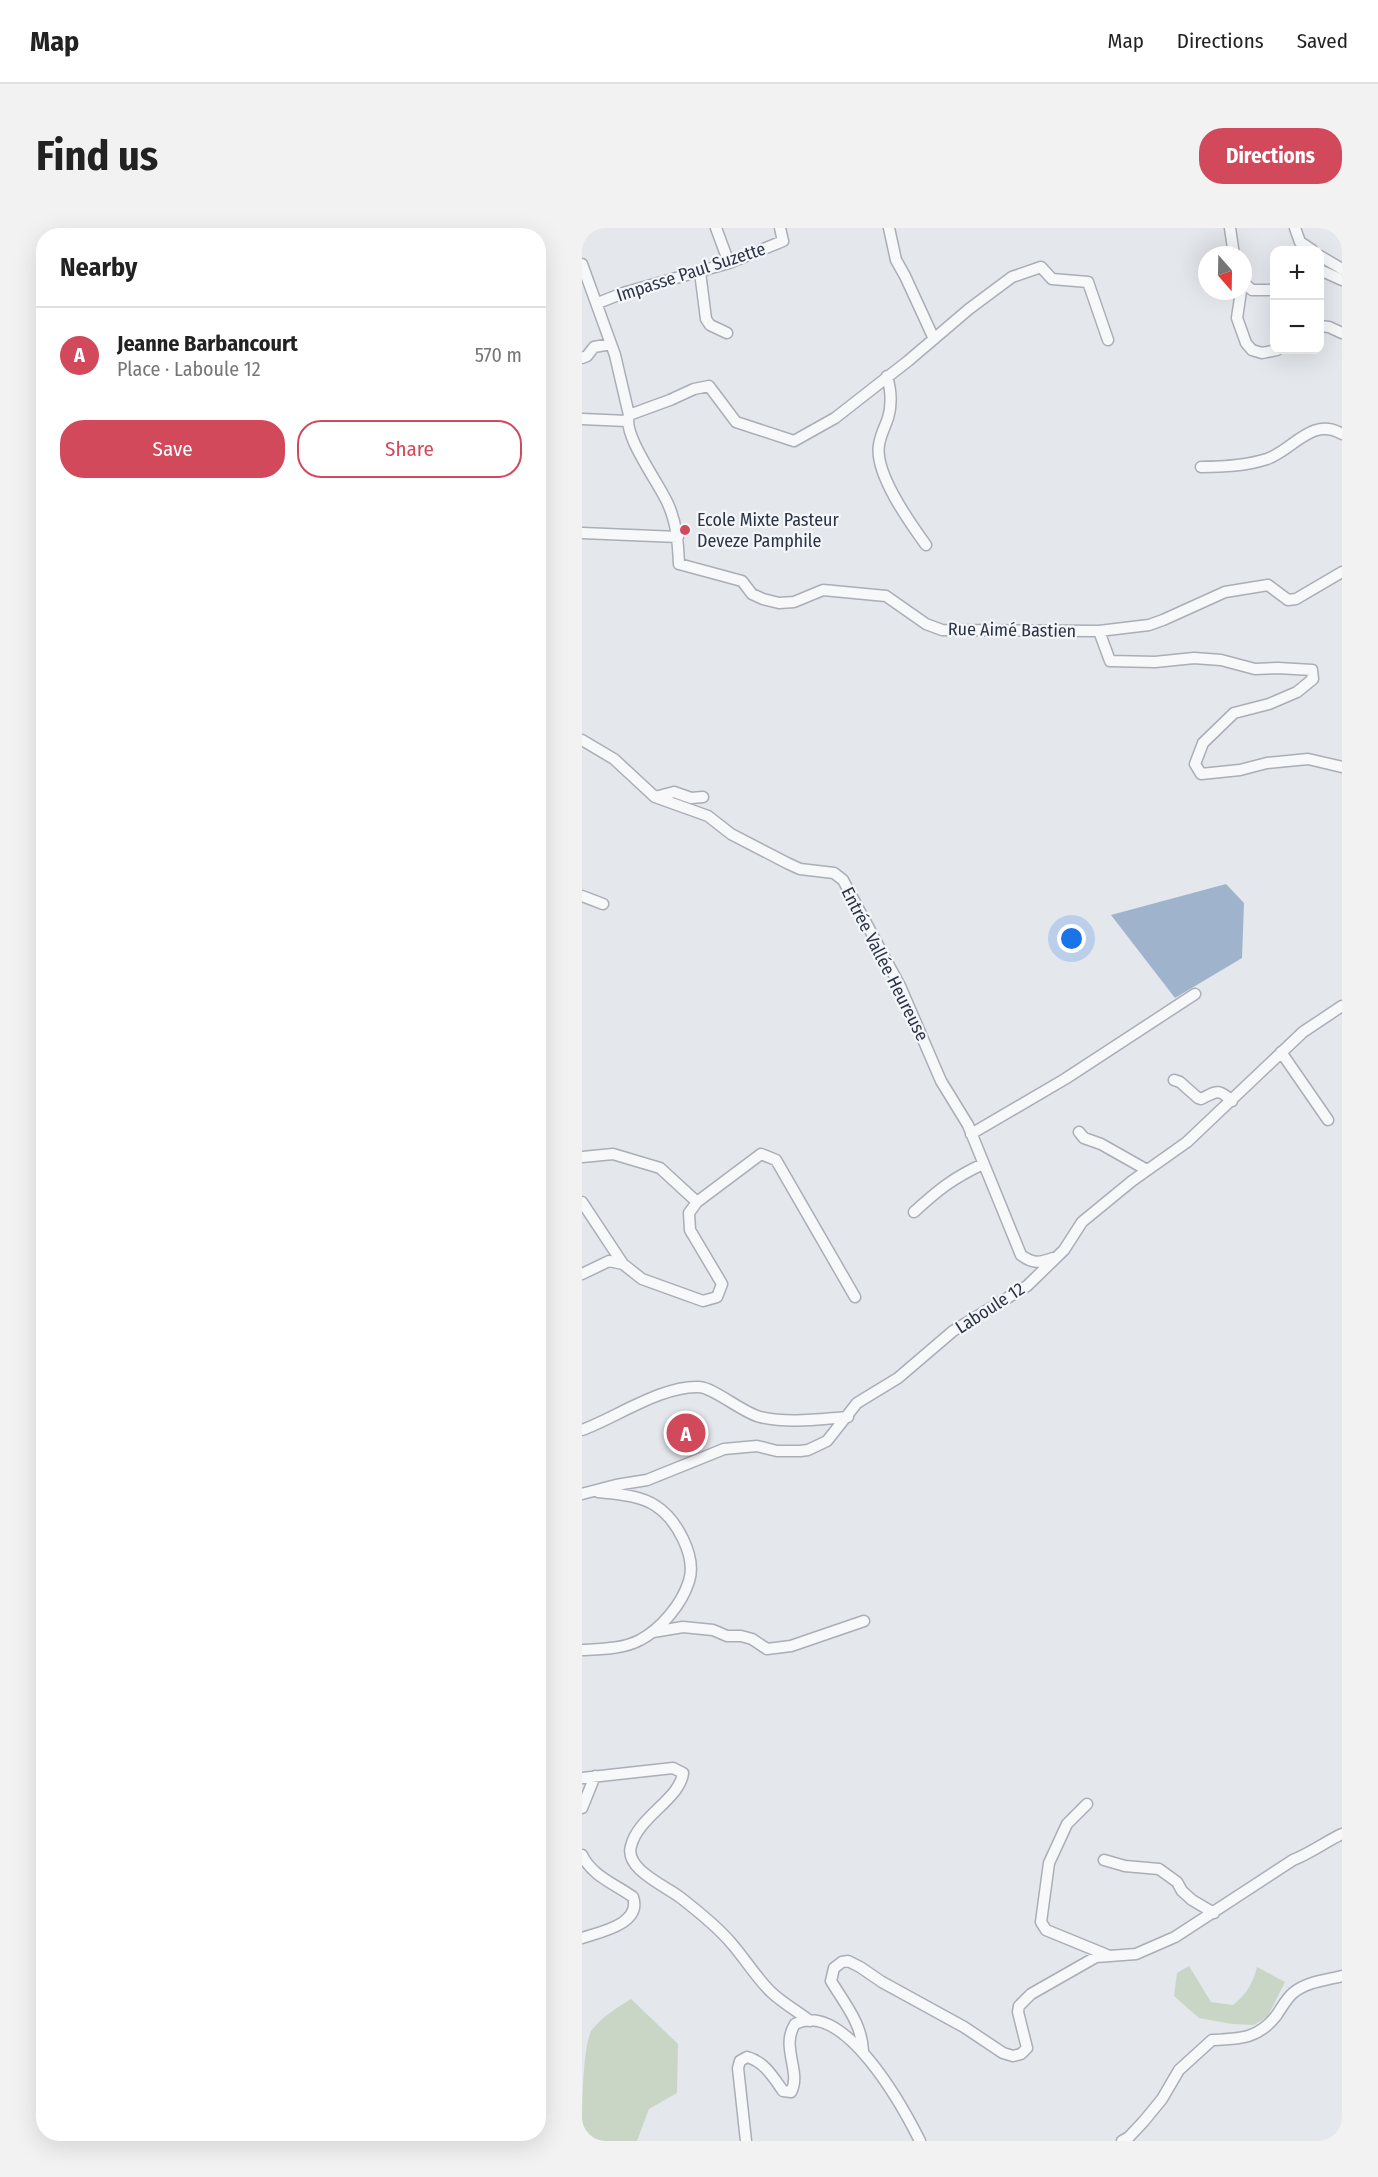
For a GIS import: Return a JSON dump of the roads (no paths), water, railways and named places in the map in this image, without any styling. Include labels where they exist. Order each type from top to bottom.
[{"type":"street","points":[[716,228],[729,263]]},
{"type":"street","name":"Impasse Paul Suzette","points":[[598,303],[623,293],[729,263],[783,241],[780,228]]},
{"type":"street","points":[[889,228],[896,260],[933,339]]},
{"type":"street","points":[[1230,228],[1232,246]]},
{"type":"street","points":[[1295,228],[1300,243],[1305,246]]},
{"type":"street","points":[[1324,258],[1342,269]]},
{"type":"street","name":"Rue Aimé Bastien","points":[[582,264],[587,290],[598,303],[611,344],[636,447],[655,477],[668,504],[678,537],[679,564],[742,581],[752,594],[763,600],[779,603],[794,602],[823,590],[886,596],[926,624],[942,630],[1099,631],[1110,661],[1155,662],[1194,658],[1221,660],[1255,669],[1312,670],[1312,679],[1297,692],[1269,704],[1234,713],[1203,742],[1195,764],[1201,774],[1308,759],[1342,767]]},
{"type":"street","points":[[582,419],[628,418],[693,389],[709,386],[736,422],[794,441],[835,418],[1012,277],[1041,267],[1052,279],[1088,282],[1108,340]]},
{"type":"street","points":[[700,272],[706,319],[710,325],[727,333]]},
{"type":"street","points":[[1324,272],[1342,280]]},
{"type":"street","points":[[1252,290],[1270,290]]},
{"type":"street","points":[[1240,300],[1237,318],[1246,343],[1252,350],[1262,353],[1270,351]]},
{"type":"street","points":[[1324,326],[1342,333]]},
{"type":"street","points":[[582,358],[588,356],[594,347],[611,344]]},
{"type":"street","points":[[887,376],[891,390],[889,416],[879,442],[878,452],[881,466],[898,504],[926,545]]},
{"type":"street","points":[[1201,467],[1227,467],[1254,463],[1271,457],[1318,429],[1328,428],[1342,434]]},
{"type":"street","points":[[582,532],[678,537]]},
{"type":"street","points":[[1099,631],[1149,625],[1218,594],[1268,585],[1278,595],[1288,600],[1296,599],[1342,572]]},
{"type":"street","name":"Entrée Vallée Heureuse","points":[[582,740],[614,759],[655,797],[708,816],[731,834],[800,869],[834,873],[843,880],[900,986],[941,1081],[971,1134],[1021,1255],[1029,1262],[1039,1263],[1056,1257]]},
{"type":"street","points":[[655,797],[674,792],[691,798],[703,796]]},
{"type":"street","points":[[582,896],[603,903]]},
{"type":"street","points":[[971,1134],[1065,1079],[1195,994]]},
{"type":"street","name":"Laboule 12","points":[[587,1492],[647,1480],[724,1449],[757,1446],[777,1451],[808,1450],[827,1442],[857,1403],[898,1378],[953,1331],[1027,1286],[1064,1250],[1082,1222],[1147,1170],[1187,1142],[1281,1052],[1316,1022],[1342,1006]]},
{"type":"street","points":[[1281,1052],[1328,1120]]},
{"type":"street","points":[[1174,1080],[1180,1082],[1198,1098],[1201,1099],[1217,1091],[1232,1101]]},
{"type":"street","points":[[1079,1132],[1084,1138],[1101,1144],[1147,1170]]},
{"type":"street","points":[[582,1156],[613,1154],[660,1168],[697,1202]]},
{"type":"street","points":[[582,1202],[623,1263],[642,1279],[703,1301],[717,1297],[722,1284],[690,1230],[689,1213],[697,1202],[761,1154],[777,1160],[855,1297]]},
{"type":"street","points":[[914,1212],[942,1186],[960,1174],[984,1164]]},
{"type":"street","points":[[582,1274],[609,1261],[623,1263]]},
{"type":"street","points":[[582,1430],[633,1405],[693,1387],[709,1389],[760,1417],[797,1421],[848,1417]]},
{"type":"street","points":[[582,1650],[638,1642],[653,1633],[669,1616],[690,1580],[690,1564],[684,1540],[671,1519],[654,1504],[630,1496],[587,1492]]},
{"type":"street","points":[[653,1633],[683,1627],[713,1630],[728,1636],[741,1635],[767,1649],[791,1646],[864,1621]]},
{"type":"street","points":[[582,1778],[673,1768],[683,1773],[681,1784],[636,1834],[630,1846],[630,1857],[636,1866],[680,1897],[725,1936],[770,1992],[810,2021]]},
{"type":"street","points":[[582,1808],[595,1776]]},
{"type":"street","points":[[1088,1804],[1067,1824],[1049,1863],[1041,1922],[1046,1930],[1108,1955]]},
{"type":"street","points":[[863,2051],[863,2039],[857,2022],[831,1981],[834,1968],[842,1962],[860,1967],[1004,2053],[1013,2056],[1021,2054],[1027,2048],[1018,2012],[1031,1994],[1096,1957],[1136,1954],[1175,1937],[1293,1860],[1311,1853],[1325,1842],[1342,1834]]},
{"type":"street","points":[[582,1855],[600,1876],[633,1897],[635,1902],[630,1917],[620,1924],[582,1938]]},
{"type":"street","points":[[1104,1860],[1125,1866],[1159,1869],[1177,1882],[1182,1891],[1192,1900],[1214,1913]]},
{"type":"street","points":[[1122,2141],[1129,2137],[1162,2099],[1179,2070],[1212,2040],[1230,2041],[1259,2032],[1273,2020],[1293,1993],[1313,1983],[1342,1976]]},
{"type":"street","points":[[746,2141],[738,2068],[740,2061],[747,2057],[760,2062],[783,2091],[791,2092],[794,2085],[789,2040],[791,2032],[795,2024],[810,2021],[828,2024],[863,2051],[881,2074],[920,2141]]},
{"type":"water","points":[[1226,884],[1244,903],[1242,958],[1175,998],[1111,915]]},
{"type":"place","name":"Ecole Mixte Pasteur Deveze Pamphile","points":[[685,530]]},
{"type":"place","name":"Jeanne Barbancourt","points":[[686,1433]]}]
